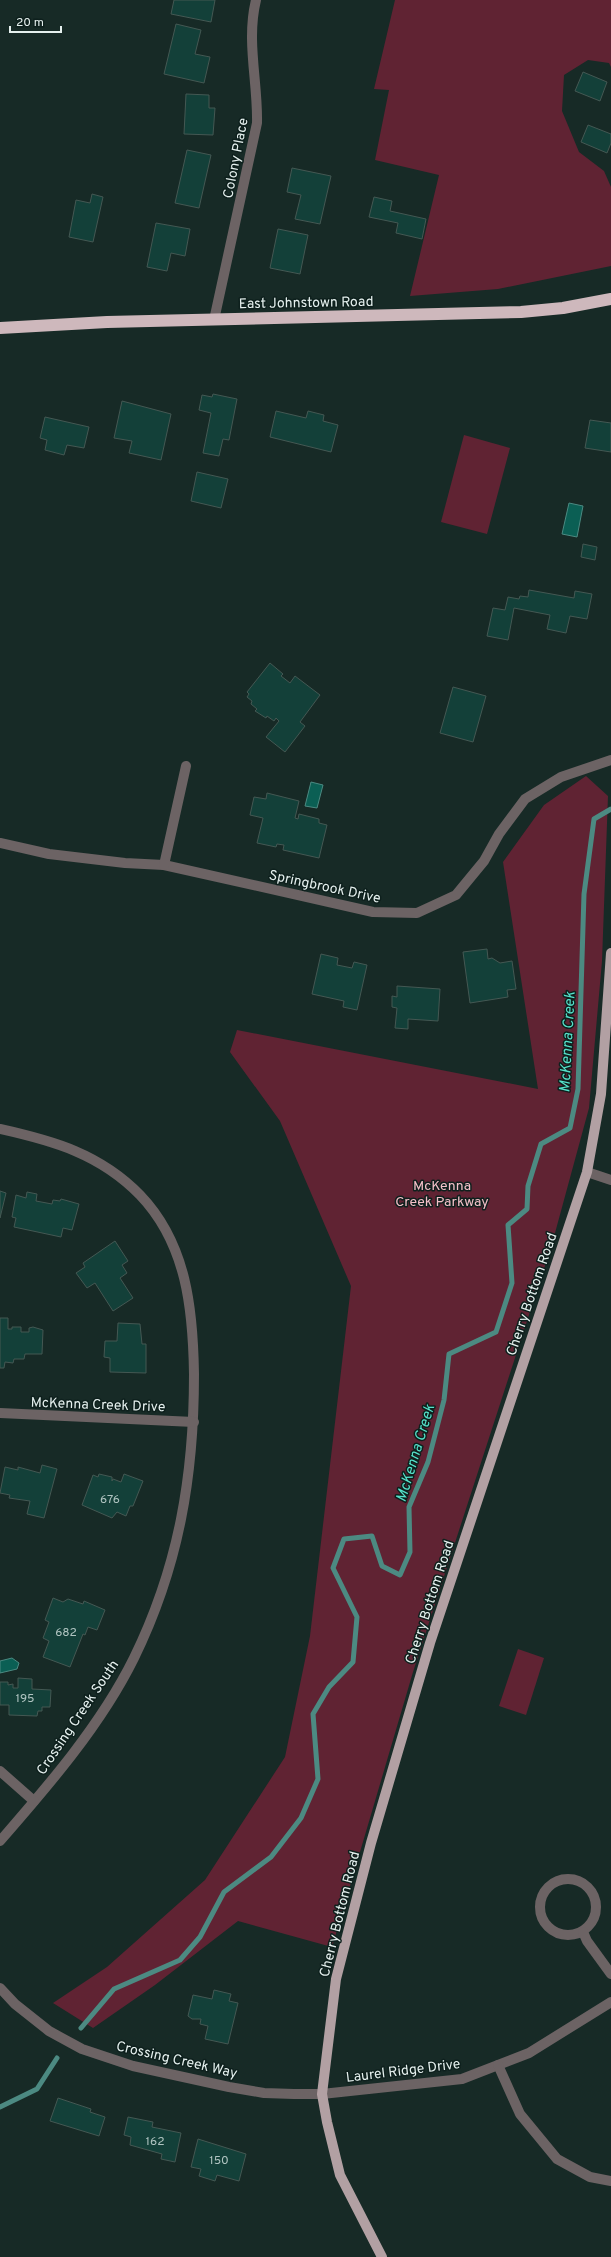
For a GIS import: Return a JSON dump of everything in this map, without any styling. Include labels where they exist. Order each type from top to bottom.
[{"type":"highway","name":"East Johnstown Road","points":[[0,328],[107,322],[521,312],[563,308],[611,299]]},
{"type":"main road","name":"Cherry Bottom Road","points":[[382,2257],[340,2174],[327,2122],[322,2094],[336,1979],[401,1738],[430,1643],[588,1172],[601,1094],[611,952]]},
{"type":"street","name":"Colony Place","points":[[214,320],[257,123],[258,96],[252,52],[252,29],[256,0]]},
{"type":"street","name":"Springbrook Drive","points":[[0,843],[49,854],[125,863],[164,865],[373,912],[417,913],[456,895],[484,861],[499,834],[525,799],[561,777],[611,760]]},
{"type":"street","points":[[164,865],[186,766]]},
{"type":"street","name":"Crossing Creek South","points":[[0,1129],[73,1149],[105,1165],[139,1195],[159,1218],[177,1254],[188,1288],[193,1340],[194,1422],[187,1493],[174,1551],[155,1609],[133,1659],[103,1709],[52,1781],[0,1841]]},
{"type":"street","points":[[588,1172],[611,1180]]},
{"type":"street","name":"McKenna Creek Drive","points":[[0,1413],[194,1422]]},
{"type":"street","points":[[0,1772],[34,1801]]},
{"type":"street","points":[[570,1879],[580,1881],[590,1889],[595,1898],[596,1914],[593,1921],[583,1932],[567,1936],[552,1931],[543,1920],[539,1906],[541,1898],[546,1889],[556,1881],[570,1879]]},
{"type":"street","points":[[583,1932],[587,1941],[611,1974]]},
{"type":"street","name":"Crossing Creek Way","points":[[0,1988],[15,2004],[49,2031],[82,2049],[133,2066],[264,2093],[322,2094]]},
{"type":"street","name":"Laurel Ridge Drive","points":[[322,2094],[462,2079],[529,2053],[611,2002]]},
{"type":"street","points":[[498,2065],[520,2114],[557,2159],[590,2177],[611,2181]]},
{"type":"green space","points":[[395,0],[611,0],[611,67],[609,63],[588,60],[564,75],[562,111],[579,152],[604,171],[611,187],[611,266],[498,289],[410,296],[439,175],[375,160],[389,90],[374,89]]},
{"type":"green space","points":[[464,435],[510,448],[487,534],[441,522]]},
{"type":"green space","name":"McKenna Creek Parkway","points":[[586,776],[608,796],[602,961],[589,1108],[552,1244],[413,1672],[332,1947],[238,1921],[155,1985],[93,2028],[53,2003],[107,1967],[205,1880],[285,1757],[310,1636],[351,1286],[280,1121],[230,1052],[237,1030],[538,1089],[503,862],[544,805]]},
{"type":"green space","points":[[518,1649],[544,1658],[526,1715],[499,1706]]},
{"type":"shaded area","points":[[569,503],[583,506],[577,537],[562,534]]},
{"type":"shaded area","points":[[311,782],[323,785],[317,808],[305,806]]},
{"type":"shaded area","points":[[12,1658],[19,1663],[17,1669],[0,1673],[0,1661]]},
{"type":"building","points":[[174,0],[215,0],[211,22],[171,14]]},
{"type":"building","points":[[176,24],[201,30],[195,54],[210,57],[204,83],[164,74]]},
{"type":"building","points":[[583,72],[607,82],[600,101],[575,91]]},
{"type":"building","points":[[186,94],[209,95],[209,108],[215,108],[213,135],[184,134]]},
{"type":"building","points":[[588,125],[611,134],[611,143],[607,153],[581,142]]},
{"type":"building","points":[[187,150],[211,155],[199,208],[175,203]]},
{"type":"building","points":[[292,168],[331,176],[320,224],[295,219],[301,195],[287,192]]},
{"type":"building","points":[[92,194],[103,197],[93,242],[69,237],[76,200],[90,203]]},
{"type":"building","points":[[374,197],[392,201],[390,211],[426,219],[422,239],[396,233],[398,223],[369,217]]},
{"type":"building","points":[[156,223],[190,229],[185,256],[171,253],[167,271],[147,267]]},
{"type":"building","points":[[278,229],[308,235],[300,274],[270,268]]},
{"type":"building","points":[[213,394],[237,399],[229,440],[223,439],[219,456],[203,453],[211,413],[199,410],[202,395],[212,397]]},
{"type":"building","points":[[122,401],[171,414],[161,460],[129,453],[132,441],[114,438]]},
{"type":"building","points":[[276,411],[306,418],[308,411],[324,415],[323,421],[338,425],[331,452],[270,437]]},
{"type":"building","points":[[45,417],[89,427],[84,448],[67,445],[64,455],[45,450],[47,440],[40,438]]},
{"type":"building","points":[[590,420],[611,423],[611,452],[585,448]]},
{"type":"building","points":[[197,472],[228,479],[221,508],[191,501]]},
{"type":"building","points":[[583,544],[597,547],[595,560],[581,557]]},
{"type":"building","points":[[529,590],[574,598],[575,591],[592,594],[587,619],[570,616],[566,633],[547,629],[550,615],[514,608],[508,640],[487,636],[493,608],[505,610],[508,597],[519,599],[520,596],[528,597]]},
{"type":"building","points":[[270,663],[283,674],[281,676],[290,683],[295,676],[320,695],[300,722],[305,726],[285,752],[266,737],[279,721],[276,718],[274,721],[267,716],[266,718],[255,711],[257,709],[251,704],[252,701],[247,697],[249,694],[247,692]]},
{"type":"building","points":[[453,687],[486,696],[473,742],[440,733]]},
{"type":"building","points":[[267,793],[299,801],[295,818],[298,819],[299,814],[319,819],[319,823],[327,825],[319,858],[283,850],[284,845],[277,844],[276,847],[257,843],[263,818],[250,815],[254,797],[266,799]]},
{"type":"building","points":[[487,949],[488,959],[492,958],[500,963],[512,961],[516,989],[507,990],[508,997],[470,1003],[463,952]]},
{"type":"building","points":[[321,954],[338,958],[337,965],[352,968],[354,962],[367,965],[357,1010],[343,1007],[344,1001],[312,994]]},
{"type":"building","points":[[397,986],[440,989],[438,1021],[408,1019],[408,1029],[395,1028],[397,1008],[392,1007],[392,996],[397,997]]},
{"type":"building","points":[[0,1191],[6,1193],[0,1218]]},
{"type":"building","points":[[27,1192],[37,1194],[36,1201],[52,1204],[53,1200],[60,1201],[61,1199],[79,1204],[72,1230],[63,1228],[61,1237],[14,1227],[16,1218],[12,1217],[16,1195],[26,1198]]},
{"type":"building","points":[[115,1241],[128,1261],[122,1265],[127,1273],[120,1278],[133,1298],[113,1311],[95,1283],[87,1288],[76,1273],[85,1267],[83,1263]]},
{"type":"building","points":[[0,1318],[8,1318],[8,1329],[12,1329],[12,1327],[21,1327],[21,1332],[29,1332],[29,1328],[33,1327],[43,1330],[42,1354],[25,1354],[24,1359],[14,1359],[13,1363],[5,1362],[4,1368],[0,1368]]},
{"type":"building","points":[[118,1323],[140,1324],[142,1344],[146,1344],[146,1373],[110,1372],[110,1358],[104,1357],[105,1341],[117,1341]]},
{"type":"building","points":[[42,1465],[57,1469],[44,1518],[27,1514],[30,1501],[9,1498],[10,1495],[0,1493],[5,1467],[18,1470],[18,1467],[40,1473]]},
{"type":"building","points":[[99,1474],[112,1477],[112,1481],[113,1479],[121,1482],[124,1474],[143,1481],[133,1506],[130,1506],[126,1516],[117,1512],[112,1518],[82,1505],[93,1475],[98,1477]]},
{"type":"building","points":[[53,1598],[63,1602],[68,1599],[83,1604],[84,1601],[105,1610],[97,1630],[88,1627],[85,1635],[83,1634],[70,1667],[43,1657],[49,1641],[43,1638],[49,1622],[45,1620]]},
{"type":"building","points":[[18,1678],[32,1679],[32,1689],[51,1690],[50,1707],[42,1707],[42,1711],[38,1711],[37,1716],[9,1715],[9,1705],[0,1705],[0,1682],[8,1682],[8,1685],[13,1684],[13,1688],[18,1688]]},
{"type":"building","points":[[214,1990],[231,1994],[229,2001],[238,2003],[228,2044],[205,2039],[208,2026],[200,2024],[201,2019],[192,2019],[188,2016],[193,1995],[212,1999]]},
{"type":"building","points":[[58,2098],[91,2109],[90,2112],[105,2117],[99,2136],[50,2121]]},
{"type":"building","points":[[128,2117],[153,2122],[152,2127],[181,2133],[175,2162],[161,2159],[162,2154],[130,2145],[131,2137],[124,2135]]},
{"type":"building","points":[[198,2139],[246,2154],[239,2181],[217,2175],[215,2181],[199,2176],[201,2169],[191,2167]]},
{"type":"waterway","name":"McKenna Creek","points":[[81,2028],[114,1989],[180,1960],[200,1937],[224,1892],[271,1857],[301,1818],[318,1779],[313,1714],[329,1687],[353,1662],[357,1617],[333,1568],[344,1539],[372,1536],[382,1566],[400,1575],[410,1552],[409,1507],[428,1462],[444,1400],[449,1354],[496,1332],[512,1283],[508,1225],[527,1209],[528,1186],[541,1144],[570,1128],[578,1089],[584,894],[594,819],[611,809]]},
{"type":"waterway","name":"McKenna Creek","points":[[0,2107],[37,2089],[57,2058]]}]
